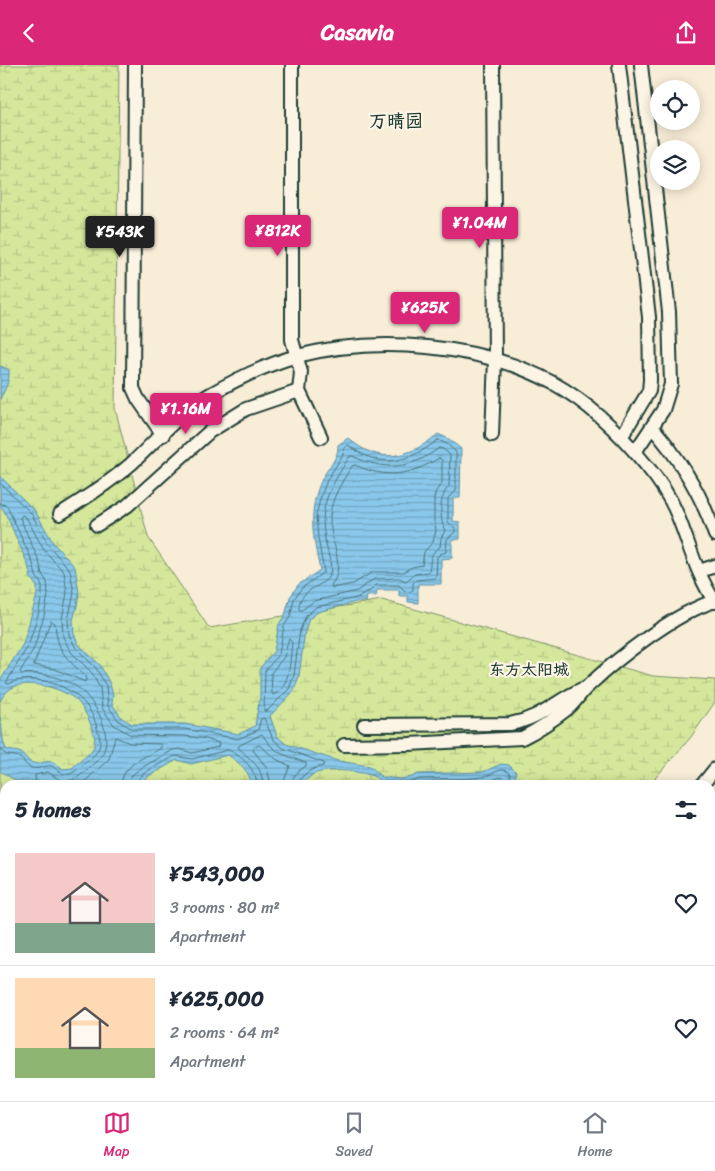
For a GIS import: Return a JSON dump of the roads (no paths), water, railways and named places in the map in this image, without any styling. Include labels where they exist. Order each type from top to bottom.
[{"type":"street","points":[[135,65],[133,388],[138,399],[163,435]]},
{"type":"street","points":[[292,65],[292,340],[301,372],[299,391],[321,437]]},
{"type":"street","points":[[492,65],[495,359],[492,435]]},
{"type":"street","points":[[619,65],[648,317],[650,380],[649,391],[622,436]]},
{"type":"street","points":[[635,452],[663,410],[671,384],[669,312],[641,65]]},
{"type":"street","points":[[60,514],[85,499],[110,480],[163,435],[181,417],[207,397],[233,382],[296,357],[358,347],[391,345],[459,351],[495,359],[558,386],[591,409],[622,436],[663,489],[676,512],[699,571],[715,601],[682,616],[624,655],[587,687],[568,708],[536,731],[522,738],[409,745],[344,745]]},
{"type":"street","points":[[97,525],[127,506],[209,432],[246,409],[299,391]]},
{"type":"street","points":[[652,427],[681,465],[709,516],[715,535]]},
{"type":"street","points":[[699,571],[715,566]]},
{"type":"street","points":[[364,725],[510,725],[525,722],[540,715],[566,697],[587,687]]},
{"type":"street","points":[[706,780],[715,769]]},
{"type":"water","points":[[0,367],[9,370],[9,378],[0,399]]},
{"type":"water","points":[[438,434],[449,439],[461,449],[460,498],[453,498],[453,521],[460,522],[460,539],[452,540],[452,558],[441,559],[441,584],[418,584],[418,603],[408,602],[408,596],[399,596],[399,590],[377,590],[376,596],[367,596],[366,602],[356,602],[318,612],[309,619],[305,631],[299,676],[294,691],[270,716],[277,736],[286,744],[338,761],[370,766],[382,777],[400,779],[418,774],[483,772],[501,764],[509,765],[516,772],[515,780],[378,780],[370,775],[356,772],[326,771],[315,774],[307,780],[250,780],[243,768],[228,755],[191,764],[177,760],[144,780],[15,780],[0,771],[0,717],[6,749],[21,753],[33,763],[38,764],[50,761],[63,769],[72,768],[90,752],[94,746],[95,739],[81,706],[66,693],[48,687],[29,684],[14,687],[0,701],[0,681],[23,644],[37,595],[37,587],[31,578],[28,565],[9,521],[0,507],[0,476],[35,511],[54,544],[75,567],[79,593],[73,620],[74,634],[79,645],[100,665],[110,684],[113,695],[112,704],[122,718],[132,724],[185,724],[239,734],[255,726],[260,696],[260,668],[274,651],[279,624],[285,615],[290,597],[298,585],[320,570],[313,525],[314,503],[322,479],[337,455],[338,445],[348,438],[371,452],[393,455],[416,449]]},
{"type":"district","name":"万晴园","points":[[396,121]]},
{"type":"district","name":"东方太阳城","points":[[529,669]]}]
